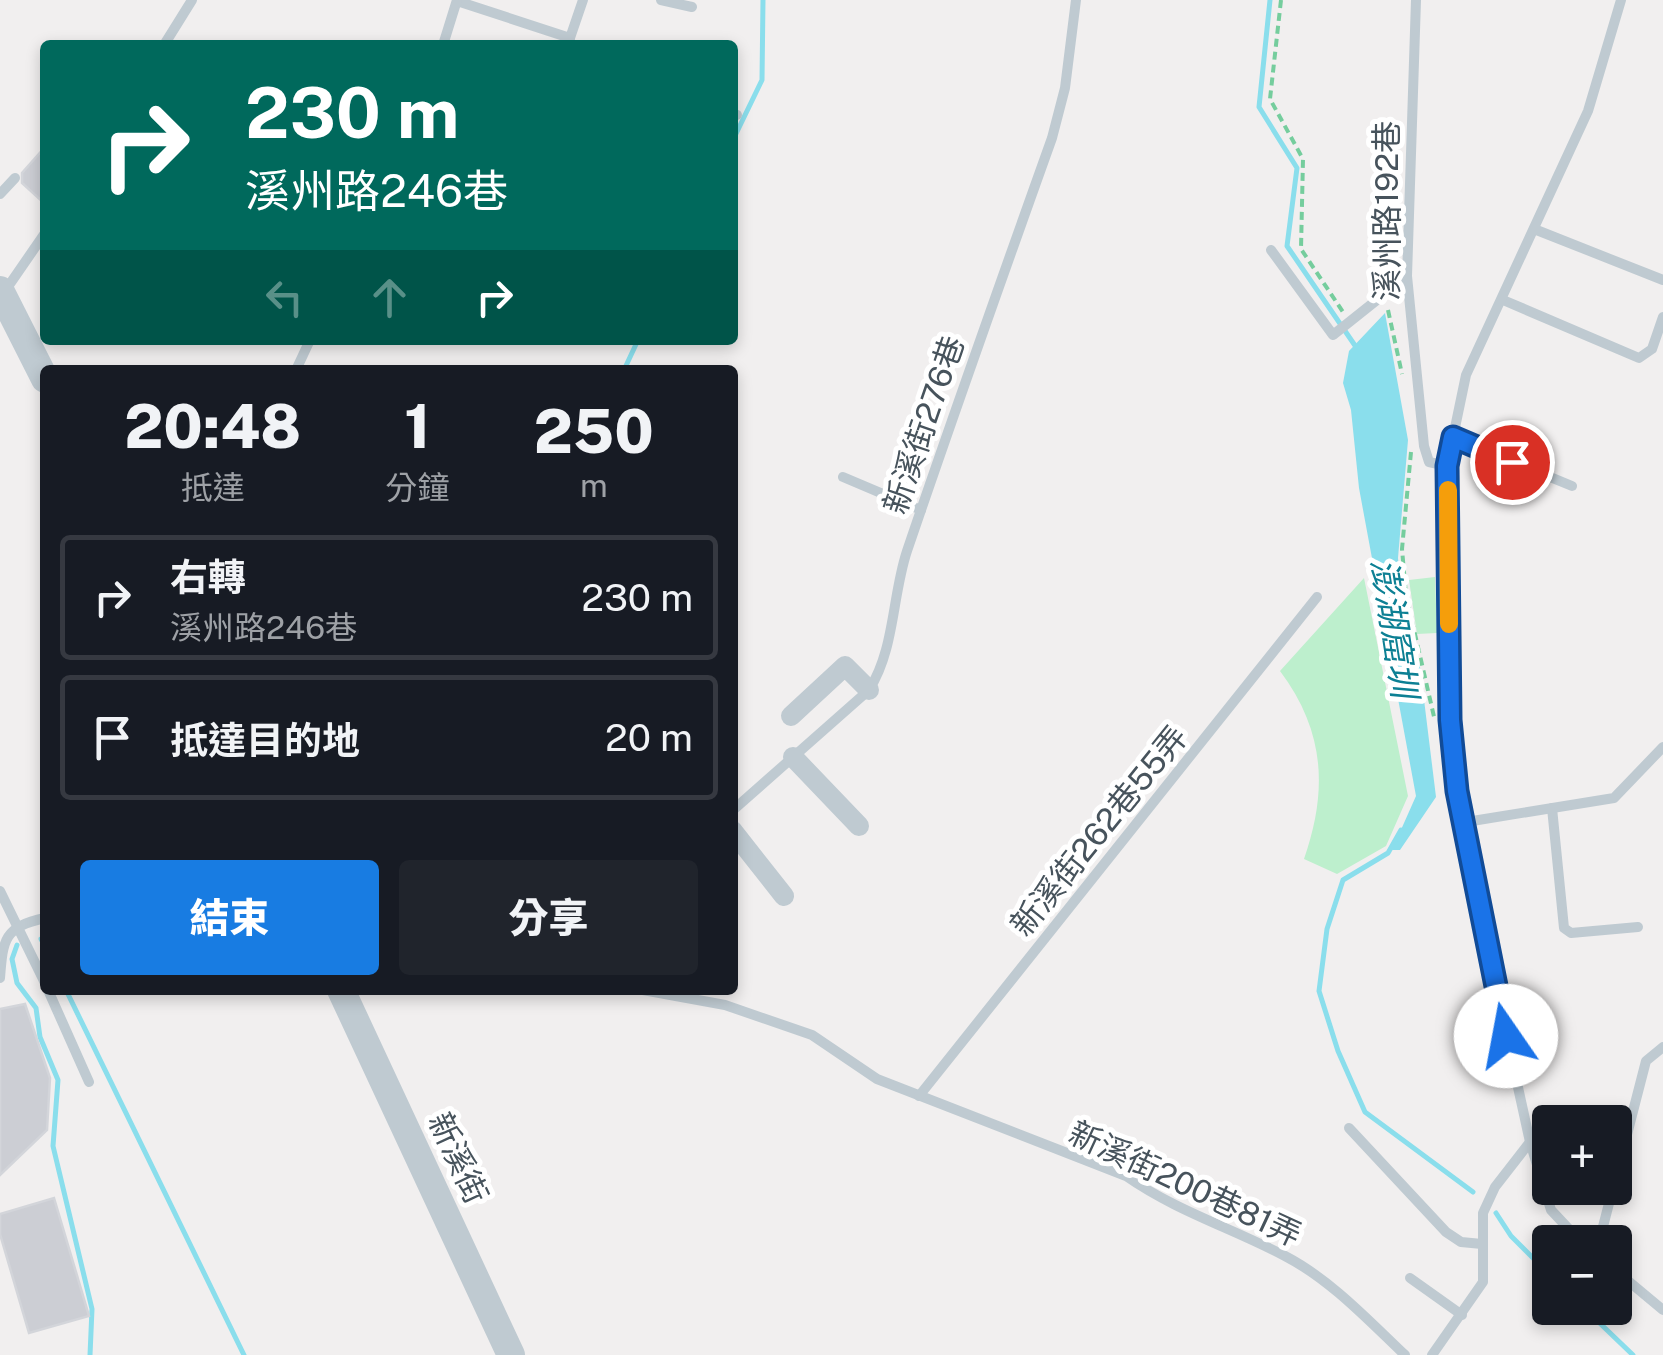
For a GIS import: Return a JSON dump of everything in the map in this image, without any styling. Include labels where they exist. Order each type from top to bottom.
[{"type":"street","points":[[1,296],[40,370]]},
{"type":"street","points":[[791,716],[846,666],[869,690]]},
{"type":"street","points":[[794,757],[859,826]]},
{"type":"street","points":[[738,838],[784,896]]},
{"type":"street","name":"新溪街","points":[[344,995],[511,1355]]},
{"type":"lane","points":[[167,40],[192,0]]},
{"type":"lane","points":[[445,40],[457,0],[563,40]]},
{"type":"lane","points":[[569,40],[584,0]]},
{"type":"lane","points":[[661,0],[692,8]]},
{"type":"lane","name":"新溪街276巷","points":[[738,806],[869,690],[881,672],[906,557],[1052,138],[1065,88],[1076,0]]},
{"type":"lane","name":"溪州路192巷","points":[[1416,0],[1406,276],[1424,446],[1429,462],[1447,466]]},
{"type":"lane","points":[[1565,1225],[1551,1210],[1530,1142],[1460,823],[1450,720],[1447,466],[1466,375],[1588,111],[1621,0]]},
{"type":"lane","points":[[0,194],[14,178]]},
{"type":"lane","points":[[1534,229],[1663,280]]},
{"type":"lane","points":[[1,296],[40,240]]},
{"type":"lane","points":[[1271,250],[1333,335],[1406,276]]},
{"type":"lane","points":[[1503,300],[1639,358],[1652,349],[1663,317]]},
{"type":"lane","points":[[1453,437],[1572,486]]},
{"type":"lane","points":[[844,477],[922,510]]},
{"type":"lane","name":"新溪街262巷55弄","points":[[919,1096],[1318,597]]},
{"type":"lane","points":[[1460,823],[1614,798],[1663,747]]},
{"type":"lane","points":[[1552,808],[1564,928],[1571,933],[1638,928]]},
{"type":"lane","points":[[0,891],[40,972]]},
{"type":"lane","points":[[0,978],[2,944],[19,924],[40,919]]},
{"type":"lane","points":[[50,995],[89,1082]]},
{"type":"lane","name":"新溪街200巷81弄","points":[[670,995],[725,1005],[812,1035],[877,1079],[1126,1176],[1160,1200],[1288,1258],[1346,1299],[1405,1355]]},
{"type":"lane","points":[[1632,1115],[1646,1061],[1663,1047]]},
{"type":"lane","points":[[1350,1128],[1446,1232],[1460,1242],[1482,1244]]},
{"type":"lane","points":[[1432,1355],[1483,1282],[1483,1213],[1530,1142]]},
{"type":"lane","points":[[1410,1278],[1462,1315]]},
{"type":"lane","points":[[1632,1284],[1663,1310]]},
{"type":"path","points":[[1282,0],[1270,99],[1303,159],[1301,249],[1349,322]]},
{"type":"path","points":[[1376,313],[1387,306],[1403,381]]},
{"type":"path","points":[[1412,439],[1402,549],[1406,595],[1431,721],[1450,720]]},
{"type":"green space","points":[[1435,577],[1437,633],[1417,634],[1409,580]]},
{"type":"green space","points":[[1364,578],[1408,796],[1386,846],[1337,874],[1304,859],[1317,809],[1318,762],[1306,716],[1280,671]]},
{"type":"water","points":[[1385,313],[1408,440],[1398,558],[1402,603],[1419,659],[1436,797],[1400,850],[1392,850],[1416,796],[1359,488],[1351,410],[1343,383],[1349,351]]},
{"type":"building","points":[[40,153],[40,199],[22,183],[22,173]]},
{"type":"building","points":[[25,1004],[50,1078],[47,1130],[0,1175],[0,1009]]},
{"type":"building","points":[[54,1198],[89,1316],[29,1333],[0,1234],[0,1214]]},
{"type":"waterway","points":[[738,130],[762,80],[763,0]]},
{"type":"waterway","name":"澎湖窟圳","points":[[1270,0],[1259,107],[1297,168],[1287,246],[1356,347]]},
{"type":"waterway","points":[[626,365],[636,345]]},
{"type":"waterway","name":"澎湖窟圳","points":[[1401,830],[1388,853],[1343,880],[1327,929],[1319,991],[1338,1051],[1365,1112],[1473,1192]]},
{"type":"waterway","points":[[17,945],[12,959],[17,983],[36,1008],[40,1037],[58,1080],[53,1146],[92,1309],[90,1355]]},
{"type":"waterway","points":[[68,995],[244,1355]]},
{"type":"waterway","name":"澎湖窟圳","points":[[1496,1213],[1532,1257]]},
{"type":"waterway","name":"澎湖窟圳","points":[[1602,1325],[1633,1355]]},
{"type":"slow traffic","points":[[1448,490],[1449,624]]},
{"type":"route","points":[[1506,1036],[1460,823],[1450,720],[1447,466],[1453,437],[1512,462]]}]
